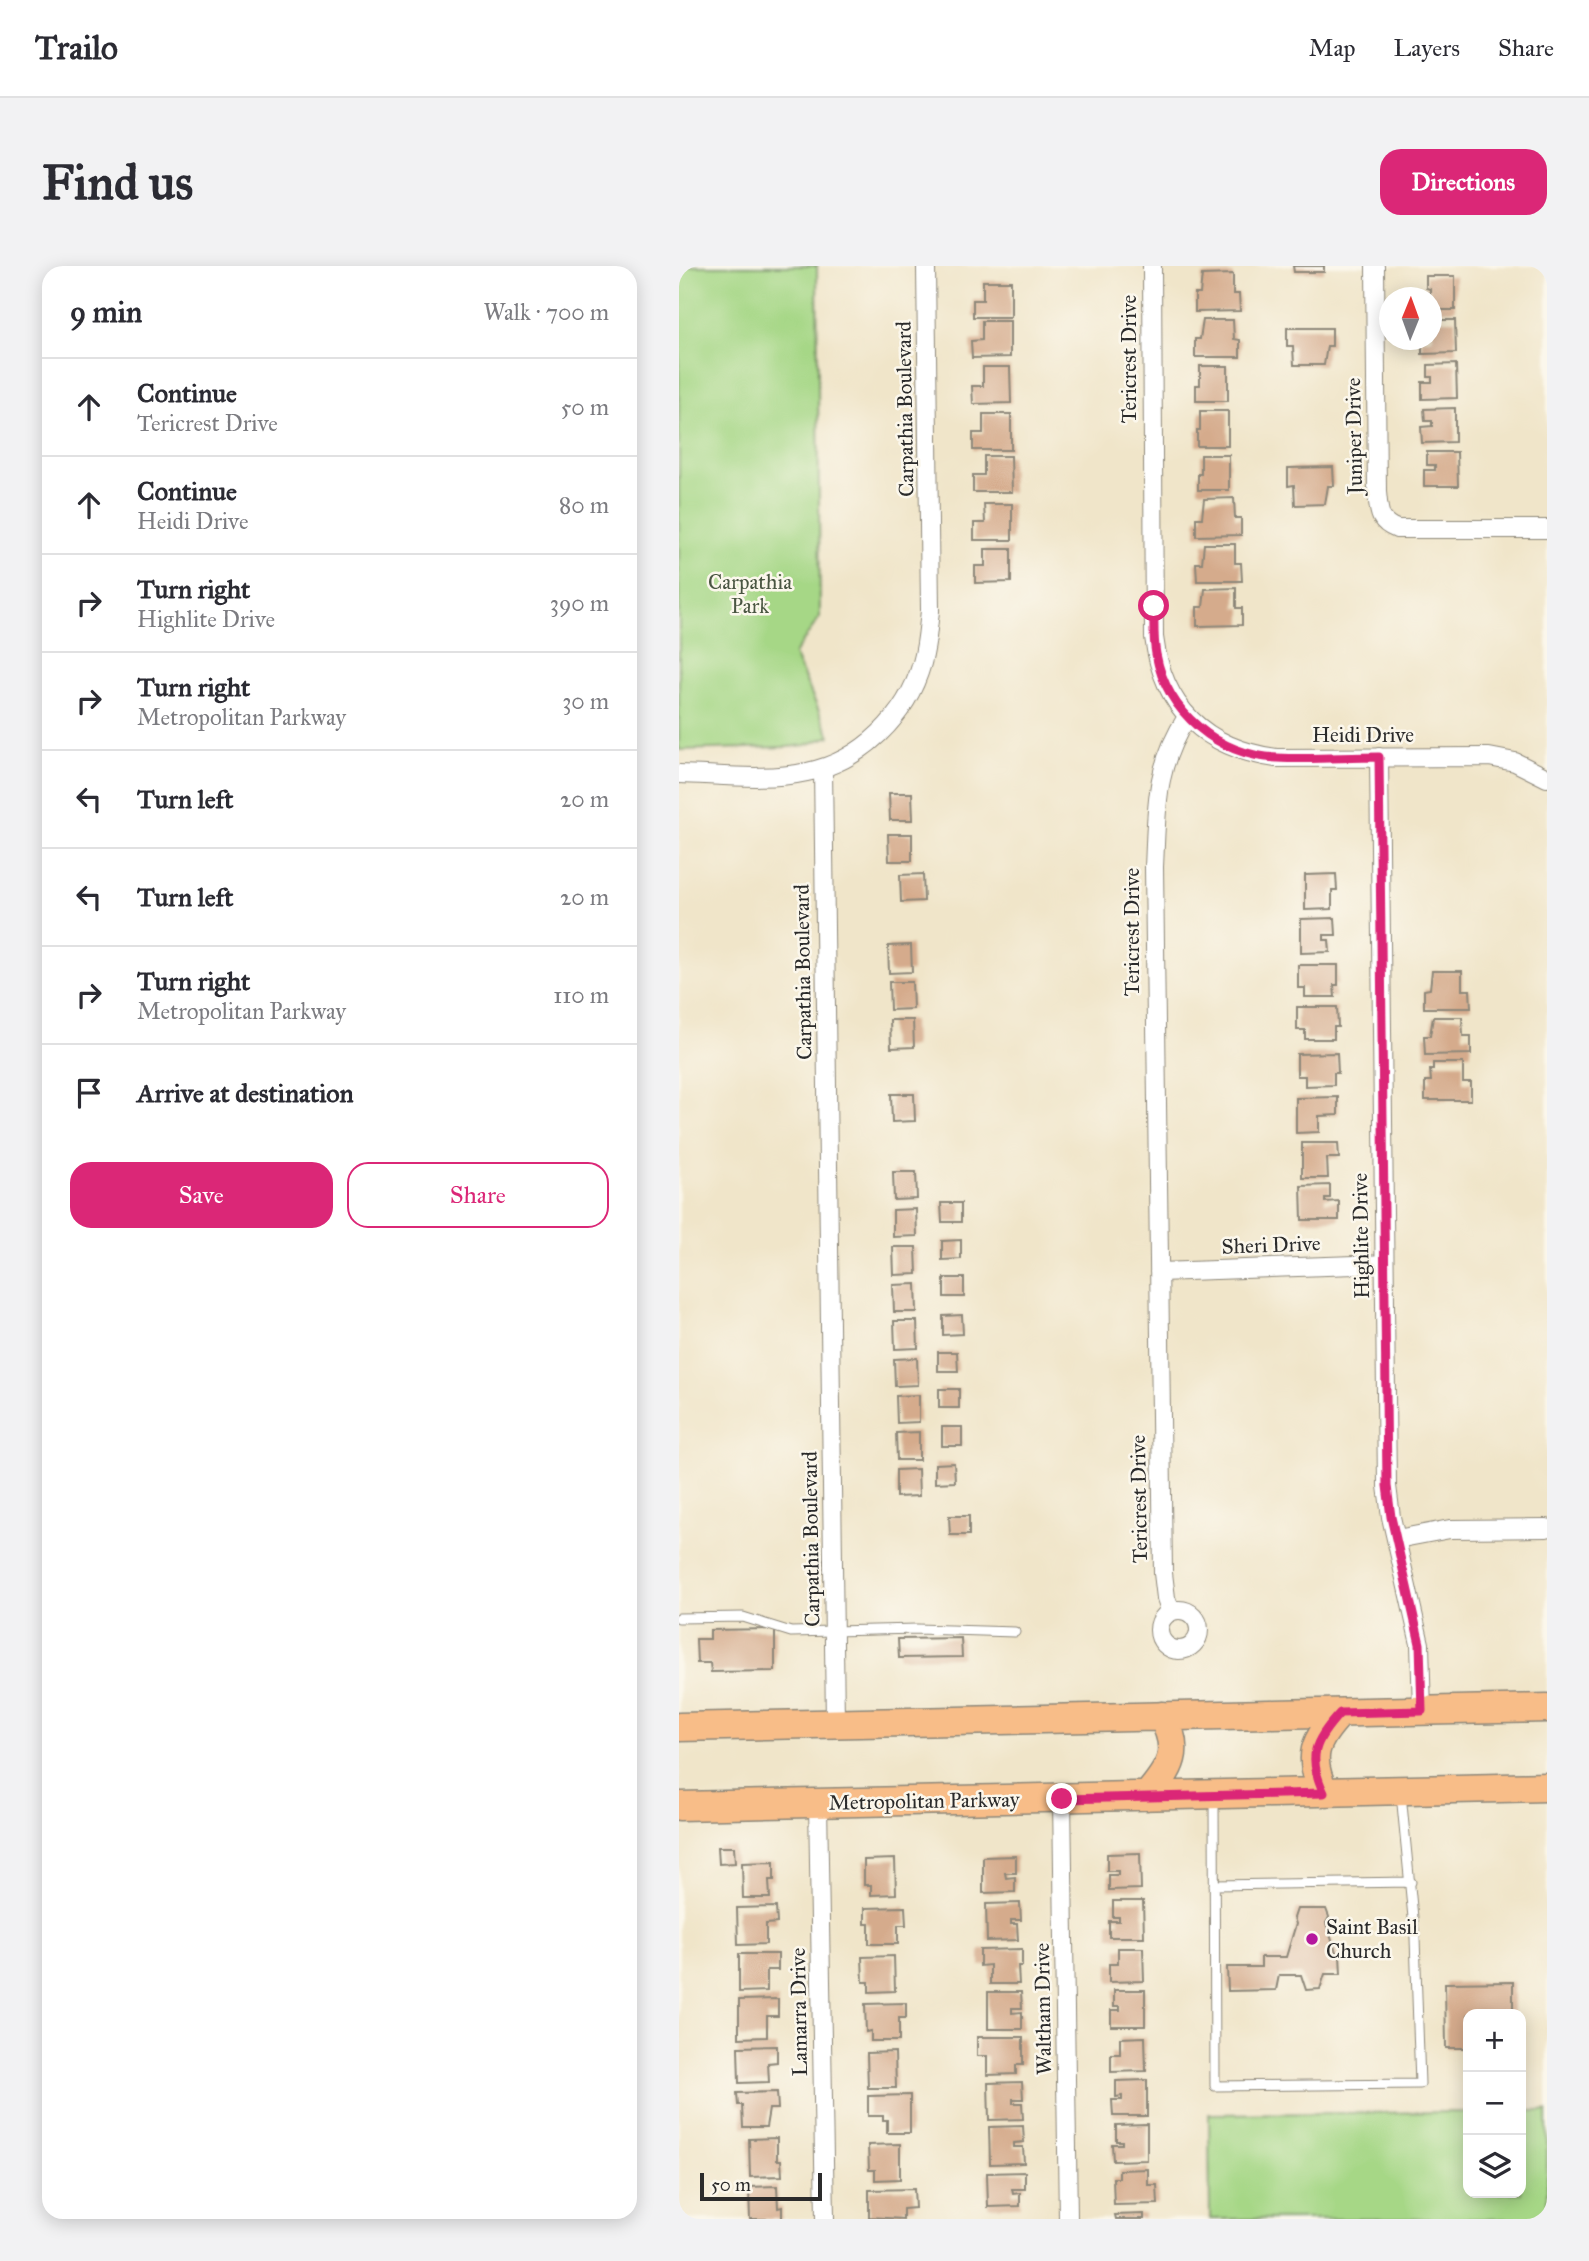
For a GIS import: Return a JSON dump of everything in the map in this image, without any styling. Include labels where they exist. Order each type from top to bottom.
[{"type":"main road","points":[[679,1727],[1547,1708]]},
{"type":"main road","points":[[1324,1793],[1317,1777],[1315,1751],[1327,1727],[1340,1713]]},
{"type":"main road","points":[[1147,1796],[1161,1780],[1173,1756],[1171,1731],[1162,1716]]},
{"type":"main road","name":"Metropolitan Parkway","points":[[679,1806],[1547,1787]]},
{"type":"street","name":"Carpathia Boulevard","points":[[835,1723],[823,768],[860,750],[890,723],[916,682],[927,645],[930,611],[926,266]]},
{"type":"street","name":"Tericrest Drive","points":[[1151,266],[1154,637],[1165,682],[1187,717],[1173,739],[1161,777],[1154,867],[1163,1573],[1171,1612]]},
{"type":"street","name":"Juniper Drive","points":[[1375,266],[1377,492],[1381,518],[1386,525],[1397,530],[1547,530]]},
{"type":"street","name":"Heidi Drive","points":[[1187,717],[1221,743],[1258,755],[1276,758],[1489,757],[1515,762],[1547,778]]},
{"type":"street","name":"Highlite Drive","points":[[1379,757],[1387,1486],[1420,1644],[1422,1711]]},
{"type":"street","points":[[679,774],[779,775],[823,768]]},
{"type":"street","name":"Sheri Drive","points":[[1159,1272],[1384,1264]]},
{"type":"street","points":[[1397,1539],[1450,1529],[1547,1528]]},
{"type":"street","name":"Waltham Drive","points":[[1062,1799],[1068,2219]]},
{"type":"street","name":"Lamarra Drive","points":[[818,1803],[825,2219]]},
{"type":"lane","points":[[679,1618],[743,1617],[791,1632],[917,1629],[1014,1632]]},
{"type":"lane","points":[[1214,1796],[1215,2086],[1420,2084],[1411,1882],[1401,1790]]},
{"type":"lane","points":[[1215,1885],[1411,1882]]},
{"type":"green space","name":"Carpathia Park","points":[[679,266],[817,266],[820,617],[794,654],[830,736],[806,745],[679,750]]},
{"type":"green space","points":[[1526,2111],[1547,2111],[1547,2219],[1210,2219],[1209,2114],[1463,2112],[1463,2198],[1526,2198]]},
{"type":"building","points":[[1293,266],[1324,266],[1324,272],[1294,272]]},
{"type":"building","points":[[1233,274],[1233,294],[1239,294],[1240,311],[1195,312],[1195,294],[1200,294],[1202,275]]},
{"type":"building","points":[[1426,276],[1455,276],[1455,310],[1442,310],[1442,287],[1426,287]]},
{"type":"building","points":[[983,281],[1011,281],[1011,317],[973,317],[973,300],[983,300]]},
{"type":"building","points":[[1203,320],[1233,320],[1234,339],[1240,340],[1240,357],[1195,357],[1195,339],[1200,339]]},
{"type":"building","points":[[1442,320],[1455,320],[1456,353],[1422,354],[1422,350],[1442,350]]},
{"type":"building","points":[[982,321],[1010,321],[1010,357],[972,358],[971,341],[982,340]]},
{"type":"building","points":[[1287,328],[1332,328],[1332,346],[1327,346],[1324,365],[1294,365],[1293,346],[1287,346]]},
{"type":"building","points":[[1456,364],[1457,398],[1422,399],[1422,382],[1432,382],[1432,377],[1428,377],[1428,365]]},
{"type":"building","points":[[1200,366],[1228,366],[1228,401],[1196,401],[1196,385],[1200,385]]},
{"type":"building","points":[[983,367],[1010,367],[1011,403],[973,404],[972,386],[983,386]]},
{"type":"building","points":[[1455,408],[1455,442],[1422,443],[1421,427],[1432,426],[1432,421],[1425,421],[1424,409]]},
{"type":"building","points":[[1200,411],[1228,411],[1228,446],[1197,446]]},
{"type":"building","points":[[983,414],[1011,414],[1011,450],[973,450],[973,433],[983,433]]},
{"type":"building","points":[[1427,452],[1457,452],[1458,486],[1424,486],[1424,470],[1435,470],[1435,465],[1427,465]]},
{"type":"building","points":[[1201,455],[1229,455],[1229,490],[1198,490]]},
{"type":"building","points":[[984,456],[1011,456],[1012,492],[973,492],[973,475],[984,475]]},
{"type":"building","points":[[1333,467],[1334,486],[1328,486],[1325,504],[1295,505],[1294,485],[1288,486],[1288,468]]},
{"type":"building","points":[[1234,498],[1235,518],[1241,518],[1241,535],[1196,536],[1196,518],[1202,518],[1204,499]]},
{"type":"building","points":[[984,504],[1012,504],[1012,540],[974,540],[974,523],[985,523]]},
{"type":"building","points":[[1204,544],[1235,544],[1235,563],[1241,563],[1242,581],[1197,581],[1196,563],[1202,563]]},
{"type":"building","points":[[985,549],[1011,549],[1011,582],[975,583],[975,566],[985,566]]},
{"type":"building","points":[[1236,588],[1236,608],[1242,608],[1242,625],[1197,626],[1197,607],[1203,607],[1205,589]]},
{"type":"building","points":[[889,793],[912,793],[913,820],[890,820]]},
{"type":"building","points":[[888,834],[912,834],[912,861],[889,861]]},
{"type":"building","points":[[923,874],[924,901],[901,902],[900,875]]},
{"type":"building","points":[[1336,874],[1337,890],[1332,890],[1332,909],[1305,910],[1305,875]]},
{"type":"building","points":[[1335,918],[1336,935],[1324,935],[1324,940],[1329,940],[1330,952],[1301,953],[1301,919]]},
{"type":"building","points":[[911,945],[912,972],[889,973],[888,946]]},
{"type":"building","points":[[1298,965],[1338,965],[1338,985],[1334,985],[1335,997],[1305,997],[1305,988],[1298,988]]},
{"type":"building","points":[[1432,971],[1462,971],[1462,990],[1470,990],[1471,1008],[1424,1008],[1424,990],[1430,989]]},
{"type":"building","points":[[889,982],[912,982],[913,1009],[890,1010]]},
{"type":"building","points":[[1297,1007],[1337,1007],[1338,1027],[1334,1027],[1334,1039],[1305,1039],[1305,1030],[1297,1030]]},
{"type":"building","points":[[1433,1017],[1462,1017],[1463,1036],[1471,1036],[1471,1054],[1425,1055],[1424,1036],[1430,1036]]},
{"type":"building","points":[[890,1020],[913,1020],[914,1047],[891,1048]]},
{"type":"building","points":[[1337,1053],[1338,1073],[1334,1073],[1334,1085],[1305,1086],[1305,1076],[1297,1076],[1297,1054]]},
{"type":"building","points":[[1433,1063],[1463,1063],[1463,1082],[1471,1082],[1471,1100],[1425,1100],[1425,1081],[1431,1081],[1430,1070],[1433,1070]]},
{"type":"building","points":[[891,1094],[914,1094],[915,1121],[892,1122]]},
{"type":"building","points":[[1338,1097],[1338,1115],[1319,1116],[1319,1132],[1296,1133],[1296,1098]]},
{"type":"building","points":[[1302,1143],[1338,1143],[1339,1158],[1327,1158],[1328,1178],[1302,1178]]},
{"type":"building","points":[[893,1172],[916,1172],[917,1199],[894,1200]]},
{"type":"building","points":[[1330,1185],[1330,1198],[1325,1198],[1325,1202],[1339,1201],[1339,1220],[1302,1220],[1301,1186]]},
{"type":"building","points":[[941,1203],[961,1203],[961,1222],[942,1222]]},
{"type":"building","points":[[916,1209],[917,1236],[893,1237],[893,1210]]},
{"type":"building","points":[[961,1240],[961,1259],[942,1260],[942,1241]]},
{"type":"building","points":[[893,1247],[916,1247],[917,1274],[894,1275]]},
{"type":"building","points":[[944,1278],[964,1278],[964,1297],[944,1297]]},
{"type":"building","points":[[916,1284],[917,1312],[894,1312],[893,1285]]},
{"type":"building","points":[[962,1315],[963,1334],[943,1335],[943,1316]]},
{"type":"building","points":[[894,1321],[917,1321],[918,1348],[895,1349]]},
{"type":"building","points":[[938,1352],[957,1352],[958,1371],[938,1371]]},
{"type":"building","points":[[917,1358],[918,1385],[895,1386],[894,1359]]},
{"type":"building","points":[[939,1389],[959,1389],[959,1408],[939,1408]]},
{"type":"building","points":[[919,1395],[919,1422],[897,1423],[896,1396]]},
{"type":"building","points":[[942,1427],[962,1427],[962,1446],[942,1446]]},
{"type":"building","points":[[919,1432],[919,1460],[897,1460],[896,1433]]},
{"type":"building","points":[[954,1463],[955,1482],[935,1483],[935,1464]]},
{"type":"building","points":[[918,1469],[919,1496],[896,1497],[896,1470]]},
{"type":"building","points":[[949,1516],[969,1516],[969,1535],[950,1535]]},
{"type":"building","points":[[775,1629],[775,1671],[711,1672],[710,1663],[697,1663],[696,1639],[710,1639],[710,1630]]},
{"type":"building","points":[[961,1638],[962,1657],[899,1658],[898,1639]]},
{"type":"building","points":[[718,1847],[734,1847],[735,1863],[719,1864]]},
{"type":"building","points":[[1140,1853],[1141,1889],[1109,1890],[1109,1875],[1118,1875],[1118,1871],[1107,1871],[1107,1854]]},
{"type":"building","points":[[1016,1856],[1016,1873],[1005,1873],[1006,1878],[1015,1877],[1015,1892],[983,1893],[983,1857]]},
{"type":"building","points":[[895,1859],[896,1894],[871,1895],[871,1885],[864,1885],[864,1860]]},
{"type":"building","points":[[774,1862],[774,1880],[769,1880],[770,1898],[743,1898],[742,1863]]},
{"type":"building","points":[[1113,1901],[1143,1901],[1144,1937],[1109,1937],[1109,1921],[1119,1921],[1119,1917],[1113,1917]]},
{"type":"building","points":[[1020,1903],[1021,1920],[1011,1920],[1011,1924],[1017,1924],[1018,1940],[987,1941],[986,1904]]},
{"type":"building","points":[[776,1907],[777,1923],[766,1924],[766,1944],[738,1945],[737,1908]]},
{"type":"building","points":[[905,1907],[906,1925],[898,1925],[898,1944],[869,1944],[869,1924],[865,1924],[865,1908]]},
{"type":"building","name":"Saint Basil Church","points":[[1297,1909],[1326,1909],[1329,1917],[1326,1923],[1337,1955],[1340,1955],[1341,1974],[1325,1974],[1320,1989],[1306,1990],[1301,1975],[1279,1975],[1276,1990],[1228,1991],[1227,1967],[1261,1967],[1261,1957],[1286,1957],[1296,1924],[1294,1918]]},
{"type":"building","points":[[1118,1948],[1143,1948],[1144,1981],[1109,1982],[1109,1964],[1118,1964]]},
{"type":"building","points":[[1022,1949],[1022,1966],[1018,1966],[1019,1984],[990,1984],[990,1965],[980,1966],[980,1950]]},
{"type":"building","points":[[739,1954],[778,1954],[778,1970],[767,1970],[767,1991],[739,1992]]},
{"type":"building","points":[[894,1956],[895,1991],[869,1992],[869,1982],[863,1982],[862,1957]]},
{"type":"building","points":[[1513,1982],[1513,2009],[1463,2009],[1463,2048],[1446,2048],[1445,1983]]},
{"type":"building","points":[[1114,1990],[1145,1990],[1145,2026],[1111,2026],[1111,2010],[1120,2010],[1120,2006],[1114,2006]]},
{"type":"building","points":[[988,1992],[1021,1992],[1022,2008],[1012,2008],[1012,2013],[1022,2012],[1022,2029],[988,2029]]},
{"type":"building","points":[[778,1999],[778,2016],[767,2016],[767,2037],[739,2038],[739,2000]]},
{"type":"building","points":[[906,2003],[906,2018],[899,2018],[899,2041],[871,2041],[871,2031],[866,2032],[865,2004]]},
{"type":"building","points":[[977,2037],[1023,2037],[1023,2065],[1016,2065],[1016,2074],[987,2075],[987,2056],[977,2056]]},
{"type":"building","points":[[1145,2037],[1146,2071],[1111,2072],[1111,2054],[1120,2054],[1120,2038]]},
{"type":"building","points":[[777,2046],[777,2062],[768,2063],[769,2082],[739,2083],[738,2047]]},
{"type":"building","points":[[895,2052],[896,2088],[868,2088],[867,2053]]},
{"type":"building","points":[[1147,2080],[1147,2116],[1113,2116],[1112,2100],[1122,2100],[1122,2096],[1116,2097],[1116,2081]]},
{"type":"building","points":[[1022,2082],[1023,2099],[1013,2099],[1013,2103],[1022,2103],[1023,2119],[989,2120],[988,2083]]},
{"type":"building","points":[[777,2092],[778,2109],[769,2109],[766,2127],[743,2127],[742,2105],[738,2105],[737,2093]]},
{"type":"building","points":[[910,2095],[910,2133],[887,2133],[887,2120],[883,2120],[883,2116],[868,2116],[868,2096]]},
{"type":"building","points":[[1147,2124],[1147,2160],[1113,2161],[1112,2144],[1122,2144],[1122,2141],[1116,2141],[1116,2125]]},
{"type":"building","points":[[1023,2126],[1024,2142],[1014,2143],[1014,2147],[1023,2147],[1024,2163],[990,2164],[989,2127]]},
{"type":"building","points":[[777,2138],[777,2160],[781,2160],[782,2176],[750,2177],[749,2139]]},
{"type":"building","points":[[900,2144],[900,2179],[875,2180],[875,2170],[869,2170],[868,2145]]},
{"type":"building","points":[[1148,2169],[1148,2185],[1157,2185],[1158,2204],[1114,2205],[1113,2178],[1119,2178],[1119,2170]]},
{"type":"building","points":[[1025,2172],[1025,2189],[1012,2189],[1013,2194],[1020,2193],[1020,2206],[988,2207],[987,2173]]},
{"type":"building","points":[[777,2186],[778,2208],[782,2207],[782,2219],[750,2219],[749,2187]]},
{"type":"building","points":[[914,2189],[915,2208],[903,2209],[903,2219],[869,2217],[869,2190]]},
{"type":"building","points":[[1144,2214],[1144,2219],[1116,2219],[1115,2215]]},
{"type":"place","name":"Saint Basil Church","points":[[1312,1939]]},
{"type":"route","points":[[1062,1799],[1324,1793],[1314,1764],[1315,1751],[1319,1739],[1340,1713],[1422,1711],[1420,1644],[1391,1517],[1387,1486],[1379,757],[1276,758],[1241,751],[1221,743],[1203,731],[1187,717],[1171,695],[1160,668],[1154,637],[1154,606]]}]
